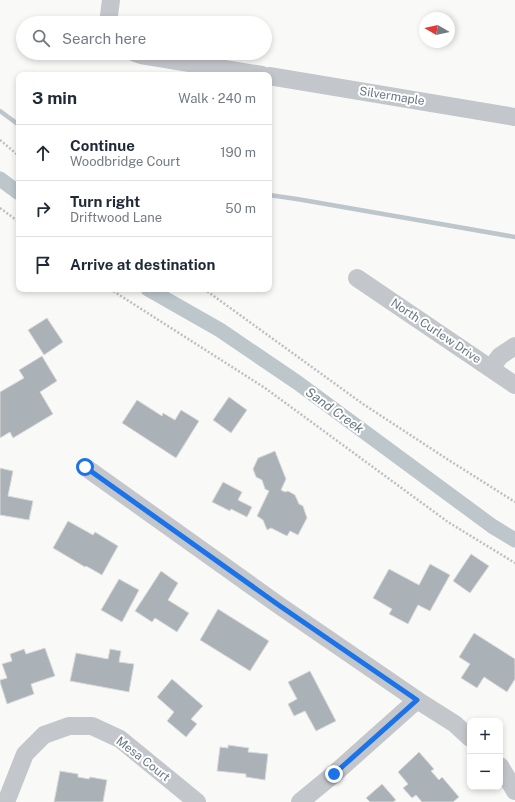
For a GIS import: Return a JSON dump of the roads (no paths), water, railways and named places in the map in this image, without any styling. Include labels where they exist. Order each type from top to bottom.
[{"type":"street","points":[[109,16],[111,0]]},
{"type":"street","points":[[171,60],[244,72]]},
{"type":"street","name":"Silvermaple","points":[[272,76],[515,117]]},
{"type":"street","name":"North Curlew Drive","points":[[357,278],[515,385]]},
{"type":"street","points":[[491,368],[500,356],[515,346]]},
{"type":"street","points":[[85,467],[280,606],[417,700],[455,724],[467,735]]},
{"type":"street","points":[[300,802],[334,774],[417,700]]},
{"type":"street","name":"Mesa Court","points":[[6,802],[25,754],[44,735],[69,726],[92,726],[120,739],[197,802]]},
{"type":"street","points":[[503,771],[515,791]]},
{"type":"waterway","points":[[0,111],[16,123]]},
{"type":"waterway","name":"Sand Creek","points":[[0,179],[16,191]]},
{"type":"waterway","points":[[272,195],[515,237]]},
{"type":"waterway","name":"Sand Creek","points":[[153,292],[220,330],[298,383],[492,526],[515,540]]}]
